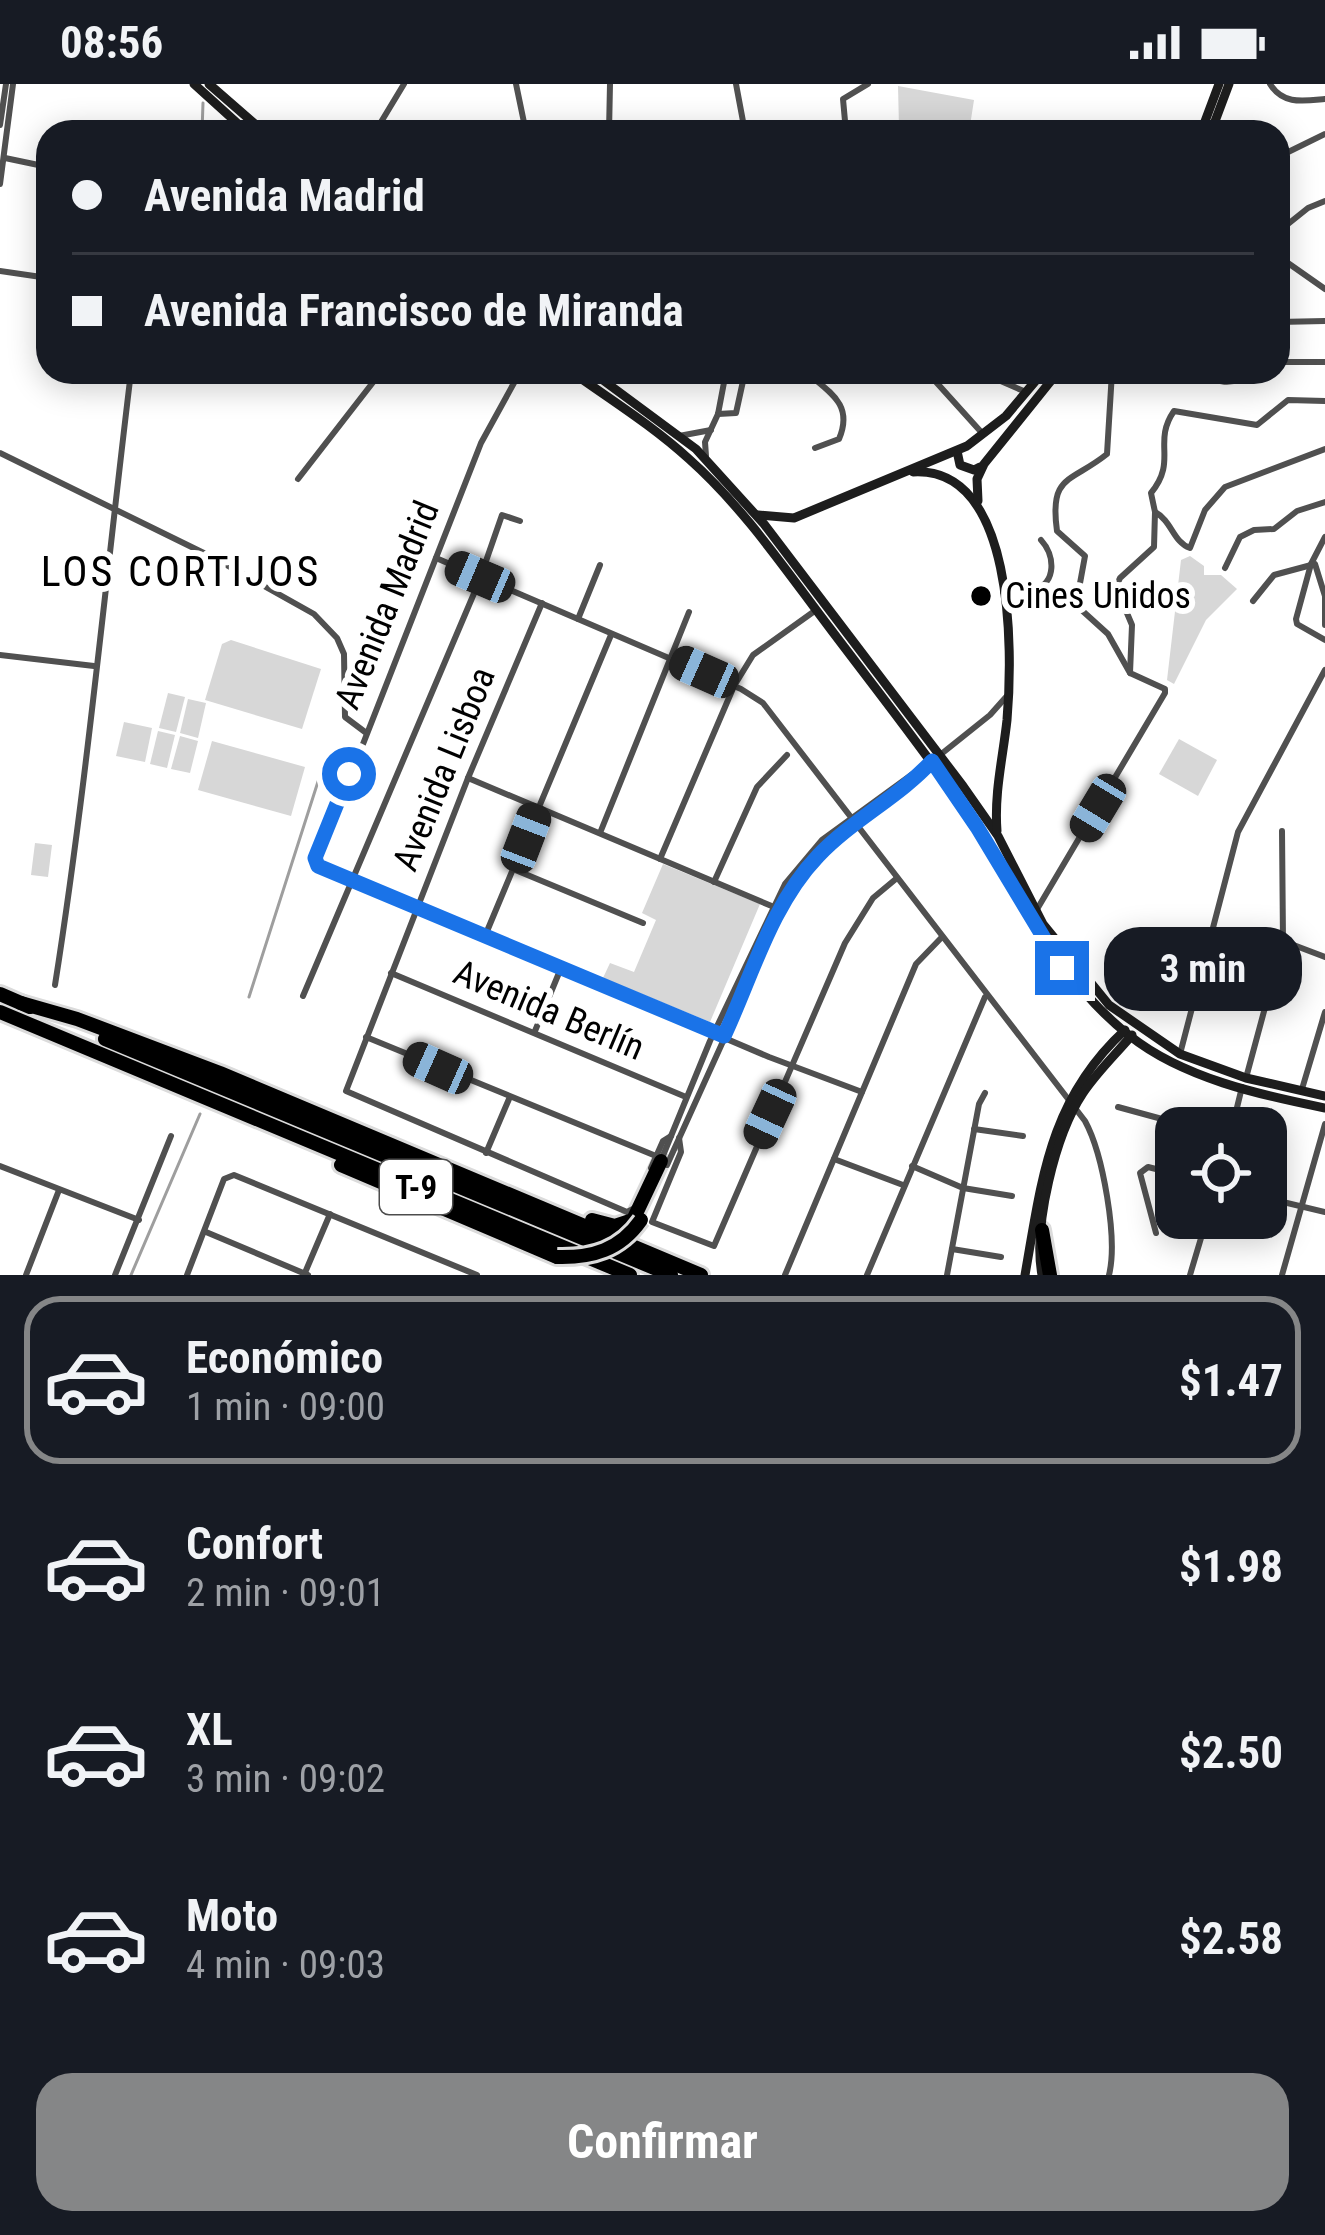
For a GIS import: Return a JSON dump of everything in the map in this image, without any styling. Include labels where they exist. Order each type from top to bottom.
[{"type":"highway","name":"T-9","points":[[0,994],[671,1275]]},
{"type":"highway","points":[[21,1003],[77,1018],[608,1226],[633,1220],[661,1161]]},
{"type":"highway","name":"T-9","points":[[0,1012],[630,1275]]},
{"type":"highway","points":[[203,1096],[214,1108],[557,1257],[590,1256],[620,1243],[641,1220],[661,1161]]},
{"type":"highway","points":[[358,1128],[701,1275]]},
{"type":"highway","points":[[1042,1230],[1046,1275]]},
{"type":"main road","points":[[194,84],[234,120]]},
{"type":"main road","points":[[1206,120],[1219,84]]},
{"type":"main road","points":[[1216,120],[1229,84]]},
{"type":"main road","points":[[215,86],[251,120]]},
{"type":"main road","points":[[588,384],[692,462],[746,520],[998,836],[1036,911],[1088,983],[1135,1024],[1180,1054],[1244,1083],[1325,1096]]},
{"type":"main road","points":[[608,384],[706,460],[779,543],[936,758],[1062,968],[1127,1034],[1164,1058],[1325,1108]]},
{"type":"main road","points":[[754,513],[794,518],[913,472],[985,436],[1033,384]]},
{"type":"main road","points":[[998,836],[997,790],[1008,694],[1003,592],[996,546],[978,502],[977,478],[1048,384]]},
{"type":"main road","points":[[957,451],[965,469],[984,464]]},
{"type":"main road","points":[[913,472],[944,474],[978,502]]},
{"type":"main road","points":[[780,563],[779,543],[794,518]]},
{"type":"main road","points":[[1025,1275],[1048,1154],[1082,1076],[1135,1024]]},
{"type":"main road","points":[[1042,1230],[1071,1104]]},
{"type":"street","points":[[0,125],[9,84]]},
{"type":"street","points":[[0,184],[9,84]]},
{"type":"street","points":[[382,120],[404,84]]},
{"type":"street","points":[[516,84],[524,120]]},
{"type":"street","points":[[609,120],[610,84]]},
{"type":"street","points":[[736,84],[743,120]]},
{"type":"street","points":[[845,120],[843,99],[868,84]]},
{"type":"street","points":[[1270,84],[1278,95],[1292,101],[1325,98]]},
{"type":"street","points":[[1290,151],[1325,134]]},
{"type":"street","points":[[2,158],[36,165]]},
{"type":"street","points":[[1290,222],[1325,201]]},
{"type":"street","points":[[1290,264],[1325,289]]},
{"type":"street","points":[[0,271],[36,276]]},
{"type":"street","points":[[1290,322],[1325,321]]},
{"type":"street","points":[[1290,362],[1325,362]]},
{"type":"street","points":[[55,985],[81,816],[129,384]]},
{"type":"street","points":[[298,479],[372,384]]},
{"type":"street","name":"Avenida Madrid","points":[[353,882],[316,863],[491,417],[512,384]]},
{"type":"street","points":[[706,460],[705,442],[718,414],[724,384]]},
{"type":"street","points":[[718,414],[736,413],[742,384]]},
{"type":"street","points":[[815,448],[839,439],[844,412],[836,396],[821,384]]},
{"type":"street","points":[[938,384],[985,436]]},
{"type":"street","points":[[1010,384],[1027,392]]},
{"type":"street","points":[[1036,911],[1165,693],[1130,673],[1108,634],[1076,605],[1085,556],[1061,538],[1056,527],[1058,490],[1070,476],[1102,460],[1109,448],[1112,384]]},
{"type":"street","points":[[1130,673],[1132,625],[1116,583],[1154,547],[1151,493],[1166,472],[1163,434],[1174,411],[1257,425],[1288,400],[1325,401]]},
{"type":"street","points":[[679,436],[711,430]]},
{"type":"street","points":[[1155,512],[1165,518],[1179,542],[1190,548],[1205,510],[1225,487],[1325,449]]},
{"type":"street","points":[[0,452],[214,558],[327,624],[344,654],[344,718],[365,732]]},
{"type":"street","points":[[1225,568],[1240,537],[1254,530],[1274,530],[1292,514],[1325,502]]},
{"type":"street","points":[[303,996],[502,515],[520,521]]},
{"type":"street","points":[[1325,538],[1310,564],[1296,622],[1325,640]]},
{"type":"street","points":[[1003,592],[1043,585],[1053,565],[1049,548],[1041,540]]},
{"type":"street","points":[[436,558],[734,686],[763,703],[1094,1137],[1112,1241],[1109,1275]]},
{"type":"street","points":[[578,619],[600,565]]},
{"type":"street","points":[[1253,601],[1274,575],[1317,566],[1325,625]]},
{"type":"street","name":"Avenida Lisboa","points":[[486,1153],[346,1091],[542,603]]},
{"type":"street","points":[[661,859],[734,686],[760,647],[816,610]]},
{"type":"street","points":[[600,833],[689,613]]},
{"type":"street","points":[[485,936],[611,634]]},
{"type":"street","points":[[0,655],[94,666]]},
{"type":"street","points":[[1180,1054],[1238,832],[1325,670]]},
{"type":"street","points":[[661,1161],[675,1137],[686,1096],[714,1032],[776,908],[852,820],[991,715],[1008,694]]},
{"type":"street","points":[[714,882],[757,787],[787,755]]},
{"type":"street","points":[[468,778],[776,908]]},
{"type":"street","points":[[1238,1107],[1283,941],[1282,831]]},
{"type":"street","points":[[514,869],[643,923]]},
{"type":"street","points":[[675,1137],[681,1152],[652,1222],[711,1246],[717,1243],[856,921],[897,878]]},
{"type":"street","points":[[353,882],[862,1092]]},
{"type":"street","points":[[509,1099],[486,1153],[628,1212],[634,1209],[724,1036],[776,908]]},
{"type":"street","points":[[785,1275],[916,964],[942,937]]},
{"type":"street","points":[[1283,941],[1325,957]]},
{"type":"street","points":[[534,1032],[561,968]]},
{"type":"street","name":"Avenida Berlín","points":[[391,973],[686,1096]]},
{"type":"street","points":[[867,1275],[986,995]]},
{"type":"street","points":[[1301,1092],[1325,1012]]},
{"type":"street","points":[[366,1037],[661,1161]]},
{"type":"street","points":[[947,1275],[985,1093]]},
{"type":"street","points":[[1118,1108],[1155,1118]]},
{"type":"street","points":[[1282,1275],[1325,1124]]},
{"type":"street","points":[[974,1129],[1023,1136]]},
{"type":"street","points":[[115,1275],[171,1136]]},
{"type":"street","points":[[833,1159],[903,1185]]},
{"type":"street","points":[[0,1166],[139,1220]]},
{"type":"street","points":[[912,1166],[963,1188],[1012,1196]]},
{"type":"street","points":[[1155,1169],[1140,1173],[1155,1230]]},
{"type":"street","points":[[187,1275],[224,1179],[241,1176],[477,1275]]},
{"type":"street","points":[[26,1275],[59,1190]]},
{"type":"street","points":[[1287,1204],[1325,1212]]},
{"type":"street","points":[[206,1232],[306,1274],[330,1214]]},
{"type":"street","points":[[1190,1275],[1201,1239]]},
{"type":"street","points":[[952,1249],[1001,1257]]},
{"type":"shaded area","points":[[898,86],[974,100],[971,120],[899,120]]},
{"type":"shaded area","points":[[1190,556],[1204,566],[1204,575],[1221,575],[1237,589],[1206,620],[1174,684],[1167,680],[1181,560]]},
{"type":"shaded area","points":[[231,640],[321,669],[302,729],[205,700],[222,644]]},
{"type":"shaded area","points":[[168,693],[185,697],[176,732],[159,728]]},
{"type":"shaded area","points":[[188,699],[206,703],[198,738],[180,733]]},
{"type":"shaded area","points":[[124,722],[152,728],[145,762],[116,756]]},
{"type":"shaded area","points":[[158,731],[175,735],[167,768],[150,764]]},
{"type":"shaded area","points":[[180,736],[198,741],[190,773],[171,769]]},
{"type":"shaded area","points":[[1179,739],[1217,760],[1198,796],[1159,774]]},
{"type":"shaded area","points":[[212,741],[305,767],[291,816],[198,790]]},
{"type":"shaded area","points":[[35,843],[52,845],[48,877],[31,875]]},
{"type":"shaded area","points":[[663,864],[760,904],[710,1022],[603,978],[610,963],[634,972],[656,920],[642,913]]},
{"type":"waterway","points":[[202,120],[203,103]]},
{"type":"waterway","points":[[249,997],[323,766]]},
{"type":"waterway","points":[[131,1275],[200,1114]]},
{"type":"place","name":"Cines Unidos","points":[[981,596]]},
{"type":"district","name":"LOS CORTIJOS","points":[[181,571]]},
{"type":"route","points":[[349,774],[315,858],[318,866],[724,1036],[780,909],[802,874],[863,815],[932,761],[1062,968]]}]
